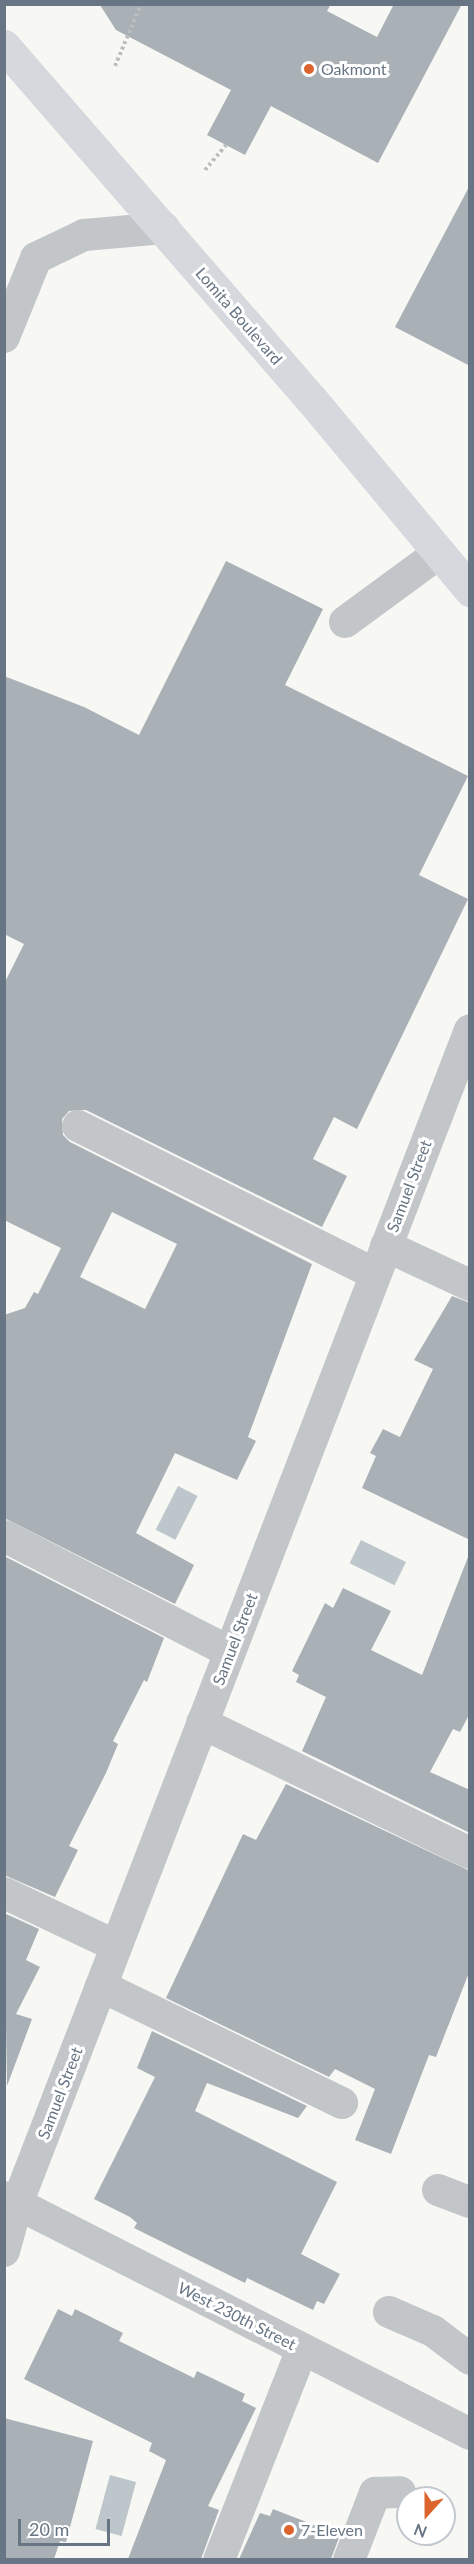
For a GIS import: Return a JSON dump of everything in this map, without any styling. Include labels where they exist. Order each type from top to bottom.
[{"type":"main road","name":"Lomita Boulevard","points":[[4,46],[164,228],[470,590]]},
{"type":"street","points":[[4,337],[36,258],[84,235],[164,228]]},
{"type":"street","points":[[345,622],[439,553]]},
{"type":"street","name":"Samuel Street","points":[[4,2251],[11,2200],[101,1986],[470,1030]]},
{"type":"street","points":[[78,1126],[381,1260],[470,1285]]},
{"type":"street","points":[[4,1536],[230,1652]]},
{"type":"street","points":[[202,1723],[470,1852]]},
{"type":"street","points":[[4,1893],[116,1946]]},
{"type":"street","points":[[101,1986],[342,2103]]},
{"type":"street","points":[[438,2190],[470,2202]]},
{"type":"street","name":"West 230th Street","points":[[11,2200],[470,2434]]},
{"type":"street","points":[[389,2312],[433,2331],[470,2359]]},
{"type":"street","points":[[219,2559],[302,2349]]},
{"type":"street","points":[[349,2559],[375,2493],[396,2492]]},
{"type":"path","points":[[115,66],[141,4]]},
{"type":"path","points":[[205,170],[226,145]]},
{"type":"shaded area","points":[[178,1486],[198,1496],[175,1540],[156,1530]]},
{"type":"shaded area","points":[[361,1540],[406,1562],[395,1585],[350,1563]]},
{"type":"shaded area","points":[[110,2475],[136,2482],[122,2536],[96,2529]]},
{"type":"building","name":"Oakmont","points":[[331,4],[327,11],[377,37],[394,4],[462,4],[378,163],[271,106],[245,155],[207,135],[231,90],[116,30],[100,5]]},
{"type":"building","points":[[470,185],[470,366],[395,327]]},
{"type":"building","points":[[226,561],[323,609],[285,685],[468,776],[419,875],[468,899],[357,1129],[334,1117],[313,1159],[347,1176],[322,1227],[86,1110],[69,1111],[62,1119],[63,1135],[70,1142],[312,1264],[248,1437],[256,1441],[237,1480],[175,1453],[136,1533],[194,1565],[175,1604],[4,1518],[4,1315],[25,1308],[34,1292],[38,1294],[61,1248],[4,1220],[4,984],[24,944],[4,934],[4,676],[84,707],[139,735]],"holes":[[[112,1212],[177,1244],[145,1309],[80,1277]]]},
{"type":"building","points":[[452,1296],[470,1303],[470,1540],[362,1488],[376,1456],[370,1453],[383,1429],[400,1437],[433,1369],[414,1360]]},
{"type":"building","points":[[4,1556],[164,1638],[147,1682],[144,1680],[113,1741],[118,1744],[69,1846],[78,1850],[55,1897],[4,1875]]},
{"type":"building","points":[[468,1557],[470,1713],[460,1732],[453,1729],[430,1772],[470,1790],[470,1833],[302,1751],[326,1697],[296,1682],[299,1675],[292,1671],[325,1603],[333,1608],[343,1588],[391,1611],[371,1650],[422,1675]]},
{"type":"building","points":[[286,1784],[470,1871],[470,1970],[436,2057],[429,2055],[391,2154],[355,2140],[375,2089],[335,2069],[329,2077],[166,1998],[243,1834],[256,1840]]},
{"type":"building","points":[[4,1913],[39,1929],[26,1960],[40,1967],[16,2014],[32,2019],[7,2086]]},
{"type":"building","points":[[152,2031],[307,2106],[298,2118],[207,2083],[195,2111],[337,2182],[301,2254],[340,2274],[324,2304],[317,2301],[313,2310],[247,2278],[245,2283],[134,2228],[137,2223],[130,2217],[94,2199],[155,2077],[137,2068]]},
{"type":"building","points":[[58,2309],[72,2316],[75,2309],[123,2333],[119,2341],[194,2378],[197,2371],[245,2394],[242,2401],[256,2408],[208,2506],[219,2510],[201,2559],[128,2559],[166,2460],[149,2451],[152,2443],[24,2379]]},
{"type":"building","points":[[4,2418],[93,2441],[66,2542],[60,2541],[54,2559],[4,2559]]},
{"type":"building","name":"7-Eleven","points":[[273,2509],[340,2535],[331,2559],[239,2559],[260,2513],[270,2516]]},
{"type":"place","name":"Oakmont","points":[[309,69]]},
{"type":"place","name":"7-Eleven","points":[[289,2530]]}]
